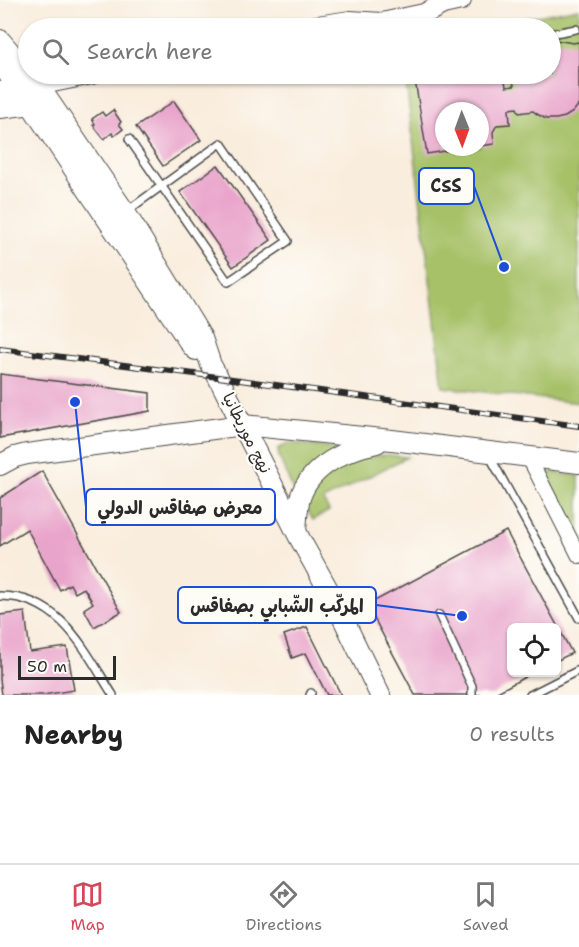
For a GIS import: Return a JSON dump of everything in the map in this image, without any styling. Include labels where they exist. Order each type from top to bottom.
[{"type":"street","points":[[418,18],[425,17],[443,4],[461,0]]},
{"type":"street","points":[[0,40],[18,61]]},
{"type":"street","points":[[0,63],[9,90],[40,103]]},
{"type":"street","points":[[9,90],[43,84]]},
{"type":"street","points":[[38,85],[40,103]]},
{"type":"street","points":[[0,108],[40,103]]},
{"type":"street","name":"نهج موريطانيا","points":[[40,103],[125,212],[202,338],[211,364],[335,602],[380,695]]},
{"type":"street","name":"نهج موريطانيا","points":[[40,103],[191,345],[211,364]]},
{"type":"street","points":[[0,465],[27,454],[243,425],[392,440],[579,463]]},
{"type":"street","points":[[296,531],[301,496],[308,482],[318,471],[346,452],[392,440]]},
{"type":"street","points":[[528,456],[579,556]]},
{"type":"lane","points":[[561,32],[576,29]]},
{"type":"lane","points":[[125,212],[162,186],[221,143],[288,241],[228,282],[162,186],[129,139]]},
{"type":"lane","points":[[487,451],[579,618]]},
{"type":"lane","points":[[0,596],[19,598],[34,603],[60,619],[71,629],[113,695]]},
{"type":"lane","points":[[439,615],[472,686],[472,695]]},
{"type":"lane","points":[[530,695],[579,670]]},
{"type":"green space","points":[[579,8],[579,403],[443,387],[406,84],[561,84],[561,18],[526,18]]},
{"type":"green space","points":[[289,443],[337,448],[295,494],[279,457],[278,449]]},
{"type":"green space","points":[[388,455],[407,457],[323,500],[329,511],[313,520],[306,507],[307,500],[329,473],[355,459]]},
{"type":"green space","points":[[548,472],[579,476],[579,540],[546,478]]},
{"type":"building","points":[[561,41],[579,42],[579,104],[573,112],[565,117],[546,119],[533,111],[519,113],[517,108],[509,109],[510,124],[497,125],[493,132],[494,144],[489,145],[489,102],[435,102],[435,153],[427,154],[416,84],[506,84],[506,87],[514,86],[514,84],[561,84]]},
{"type":"building","points":[[174,101],[201,140],[163,166],[136,127]]},
{"type":"building","points":[[113,110],[123,129],[114,136],[112,133],[104,139],[93,125],[95,124],[92,119],[102,112],[105,116]]},
{"type":"building","points":[[218,165],[271,240],[233,267],[180,192]]},
{"type":"building","points":[[0,374],[150,393],[150,411],[0,438]]},
{"type":"building","points":[[42,471],[121,612],[94,627],[84,609],[93,603],[84,588],[75,593],[70,584],[60,590],[27,529],[0,546],[0,498]]},
{"type":"building","points":[[506,531],[556,623],[507,623],[507,677],[525,677],[492,695],[415,695],[367,605]]},
{"type":"building","points":[[25,612],[30,652],[67,647],[74,690],[43,695],[2,695],[0,615]]},
{"type":"building","points":[[307,627],[341,695],[327,695],[306,653],[292,658],[284,635]]},
{"type":"building","points":[[561,633],[572,653],[561,658]]},
{"type":"railway","points":[[0,349],[579,426]]},
{"type":"place","name":"CSS","points":[[504,267]]},
{"type":"place","name":"معرض صفاقس الدولي","points":[[75,402]]},
{"type":"place","name":"المركّب الشّبابي بصفاقس","points":[[462,616]]}]
